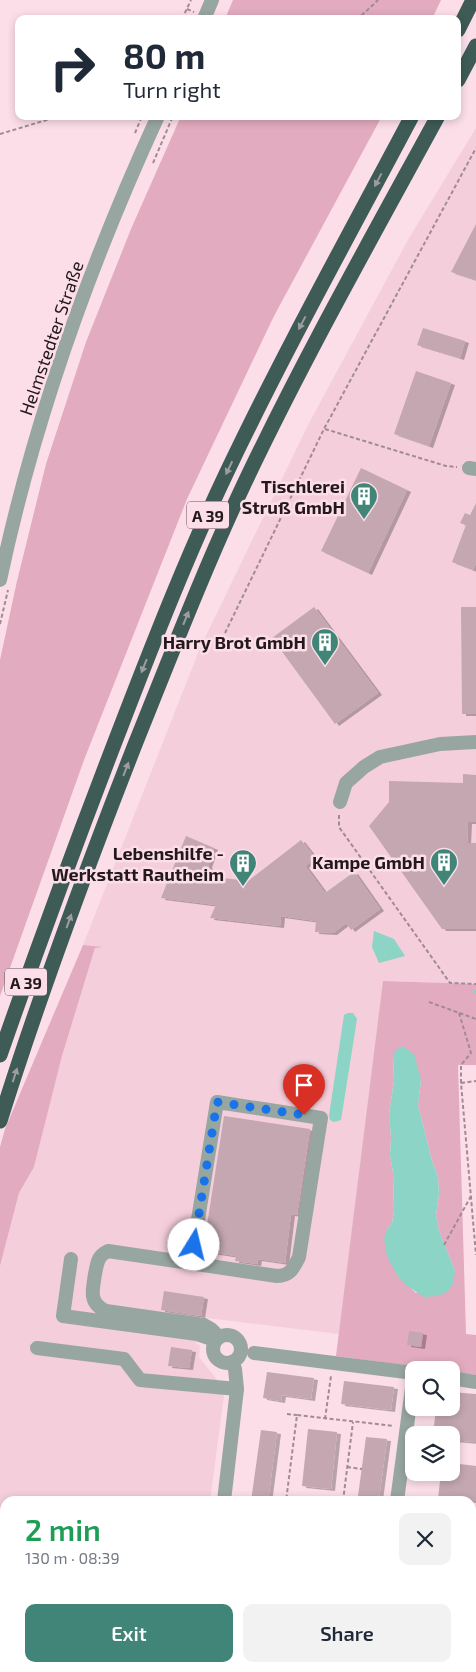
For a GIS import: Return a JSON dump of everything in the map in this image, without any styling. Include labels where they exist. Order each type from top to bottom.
[{"type":"highway","points":[[461,24],[473,0]]},
{"type":"highway","points":[[461,74],[476,46]]},
{"type":"highway","name":"A 39","points":[[0,1056],[96,789],[182,574],[226,475],[273,379],[410,120]]},
{"type":"highway","name":"A 39","points":[[0,1121],[42,993],[112,805],[201,582],[244,483],[292,388],[436,120]]},
{"type":"street","points":[[206,15],[212,0]]},
{"type":"street","points":[[461,60],[476,59]]},
{"type":"street","name":"Helmstedter Straße","points":[[4,582],[26,472],[62,355],[110,228],[156,120]]},
{"type":"street","points":[[340,802],[346,783],[380,756],[440,744],[476,742]]},
{"type":"street","points":[[192,1263],[217,1102],[321,1118],[299,1257],[290,1274],[277,1276],[108,1251],[102,1254],[98,1261],[93,1296],[100,1309],[204,1325],[211,1328],[217,1339]]},
{"type":"street","points":[[71,1259],[64,1316],[197,1334],[217,1339]]},
{"type":"street","points":[[223,1335],[232,1336],[239,1342],[241,1352],[236,1360],[223,1363],[215,1358],[212,1349],[217,1339],[223,1335]]},
{"type":"street","points":[[37,1348],[124,1359],[140,1380],[237,1389]]},
{"type":"street","points":[[254,1353],[405,1372]]},
{"type":"street","points":[[225,1496],[237,1389],[235,1369],[232,1362]]},
{"type":"street","points":[[460,1379],[476,1382]]},
{"type":"street","points":[[398,1496],[405,1443]]},
{"type":"path","points":[[184,15],[191,0]]},
{"type":"path","points":[[362,15],[378,0]]},
{"type":"path","points":[[0,134],[47,120]]},
{"type":"path","points":[[149,170],[172,120]]},
{"type":"path","points":[[225,633],[324,429],[476,148]]},
{"type":"path","points":[[324,429],[446,466],[473,469]]},
{"type":"path","points":[[0,624],[4,582]]},
{"type":"path","points":[[340,802],[339,827],[450,983],[476,984]]},
{"type":"path","points":[[429,1002],[476,1019]]},
{"type":"path","points":[[459,1012],[471,1053],[461,1065],[461,1082],[476,1255]]},
{"type":"path","points":[[461,1082],[476,1081]]},
{"type":"path","points":[[444,1244],[471,1196]]},
{"type":"path","points":[[326,1419],[333,1363]]},
{"type":"path","points":[[287,1414],[405,1428]]},
{"type":"path","points":[[287,1496],[297,1415]]},
{"type":"path","points":[[344,1496],[353,1422]]},
{"type":"path","points":[[347,1467],[362,1469]]},
{"type":"shaded area","points":[[233,0],[441,0],[434,15],[227,14]]},
{"type":"shaded area","points":[[179,120],[380,120],[274,316],[187,499],[84,760],[0,996],[0,660],[17,581],[46,464],[86,342],[131,229]]},
{"type":"shaded area","points":[[476,128],[476,984],[383,981],[339,1334],[199,1317],[196,1344],[200,1345],[199,1357],[222,1386],[224,1396],[211,1496],[0,1496],[0,1266],[19,1193],[34,1167],[62,1056],[95,948],[101,947],[83,945],[200,648],[308,425],[409,238]]},
{"type":"shaded area","points":[[374,931],[394,939],[405,956],[379,963],[372,947]]},
{"type":"shaded area","points":[[83,945],[103,947],[95,948],[62,1056],[34,1167],[19,1193],[0,1266],[0,1147],[5,1129]]},
{"type":"shaded area","points":[[383,981],[476,984],[476,1065],[458,1065],[466,1334],[476,1335],[476,1375],[460,1373],[460,1361],[405,1361],[405,1365],[336,1356]],"holes":[[[393,1055],[421,1080],[418,1105],[438,1177],[439,1194],[436,1215],[439,1231],[455,1271],[416,1293],[397,1275],[387,1229],[392,1223],[394,1210],[389,1114],[394,1081]]]},
{"type":"shaded area","points":[[353,1013],[357,1019],[341,1120],[334,1122],[330,1120],[329,1116],[344,1015]]},
{"type":"shaded area","points":[[402,1046],[414,1054],[421,1080],[418,1105],[438,1177],[439,1194],[436,1215],[439,1231],[455,1271],[453,1284],[447,1292],[437,1296],[424,1297],[406,1285],[397,1275],[387,1256],[384,1239],[387,1229],[392,1223],[394,1210],[389,1114],[394,1081],[393,1055]]},
{"type":"building","points":[[476,224],[476,280],[451,272]]},
{"type":"building","points":[[423,328],[465,341],[460,358],[417,345]]},
{"type":"building","points":[[416,371],[451,383],[429,446],[394,434]]},
{"type":"building","name":"Tischlerei Struß GmbH","points":[[361,468],[407,490],[368,573],[321,551]]},
{"type":"building","points":[[476,503],[476,563],[473,570],[452,562],[466,525],[460,523],[465,513],[470,515]]},
{"type":"building","name":"Harry Brot GmbH","points":[[314,607],[378,693],[335,724],[272,638]]},
{"type":"building","points":[[461,607],[476,607],[476,714],[462,714]]},
{"type":"building","name":"Kampe GmbH","points":[[463,774],[476,775],[476,822],[468,822],[467,843],[476,843],[476,929],[442,929],[369,826],[389,802],[389,781],[463,783]]},
{"type":"building","name":"Lebenshilfe - Werkstatt Rautheim","points":[[186,836],[214,848],[208,866],[215,877],[248,881],[301,840],[315,858],[305,866],[325,893],[354,872],[380,909],[351,930],[346,923],[333,933],[315,932],[316,921],[281,916],[280,926],[210,918],[216,905],[161,898]]},
{"type":"building","points":[[224,1116],[310,1129],[297,1215],[291,1214],[285,1263],[258,1259],[257,1264],[235,1261],[236,1256],[203,1251]]},
{"type":"building","points":[[164,1291],[204,1297],[201,1316],[161,1310]]},
{"type":"building","points":[[409,1331],[423,1333],[421,1347],[407,1345]]},
{"type":"building","points":[[171,1347],[192,1350],[189,1368],[168,1366]]},
{"type":"building","points":[[267,1372],[314,1378],[311,1399],[282,1395],[281,1401],[263,1398]]},
{"type":"building","points":[[344,1381],[394,1387],[391,1410],[341,1404]]},
{"type":"building","points":[[460,1393],[476,1394],[476,1442],[460,1441],[460,1426],[434,1426],[435,1416],[460,1416]]},
{"type":"building","points":[[308,1429],[337,1432],[331,1489],[302,1486]]},
{"type":"building","points":[[261,1430],[277,1432],[269,1496],[252,1496]]},
{"type":"building","points":[[366,1437],[387,1439],[379,1496],[358,1496]]},
{"type":"building","points":[[460,1464],[476,1466],[476,1496],[438,1496],[440,1481],[460,1481]]},
{"type":"place","name":"Tischlerei Struß GmbH","points":[[364,520]]},
{"type":"place","name":"Harry Brot GmbH","points":[[325,666]]},
{"type":"place","name":"Kampe GmbH","points":[[444,886]]},
{"type":"place","name":"Lebenshilfe - Werkstatt Rautheim","points":[[243,887]]},
{"type":"route","points":[[194,1245],[217,1102],[304,1115]]}]
